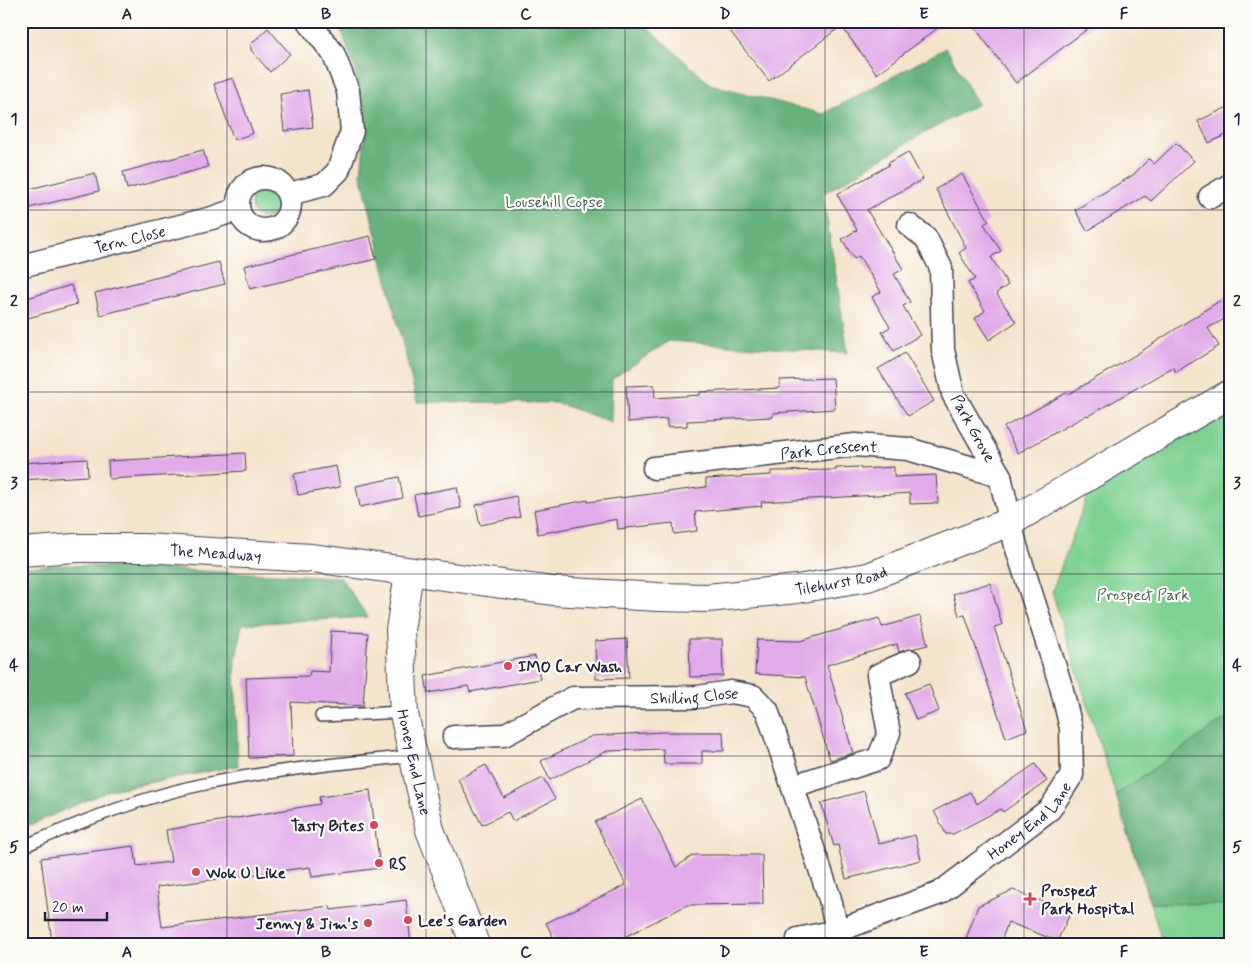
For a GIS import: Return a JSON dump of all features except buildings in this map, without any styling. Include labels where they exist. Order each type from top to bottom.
[{"type":"street","points":[[289,194],[324,185],[338,171],[352,131],[348,91],[333,53],[308,21]]},
{"type":"street","points":[[261,177],[278,181],[289,194],[290,212],[286,220],[270,230],[254,228],[246,224],[238,209],[238,200],[245,185],[261,177]]},
{"type":"street","points":[[1210,197],[1230,185]]},
{"type":"street","name":"Tern Close","points":[[21,266],[212,218],[238,209]]},
{"type":"street","name":"Park Grove","points":[[909,225],[926,238],[941,268],[943,350],[953,394],[1000,476],[1010,522]]},
{"type":"street","name":"Tilehurst Road","points":[[409,573],[553,592],[707,598],[797,589],[868,577],[1010,522],[1230,394]]},
{"type":"street","name":"Park Crescent","points":[[654,468],[855,445],[908,449],[1000,476]]},
{"type":"street","name":"Honey End Lane","points":[[798,939],[838,931],[940,893],[1050,809],[1072,774],[1071,728],[1061,686],[1010,522]]},
{"type":"street","name":"The Meadway","points":[[21,552],[75,548],[144,548],[312,558],[409,573]]},
{"type":"street","name":"Honey End Lane","points":[[409,573],[400,630],[404,712],[412,756],[430,830],[475,944]]},
{"type":"street","points":[[793,786],[878,759],[889,733],[878,675],[910,660]]},
{"type":"street","name":"Shilling Close","points":[[454,737],[504,735],[572,698],[697,697],[731,692],[753,696],[767,710],[793,786],[838,931]]},
{"type":"lane","points":[[320,716],[404,712]]},
{"type":"lane","points":[[21,851],[35,842],[93,818],[155,797],[205,784],[412,756]]},
{"type":"green space","name":"Lousehill Copse","points":[[338,21],[640,21],[710,84],[823,114],[946,48],[978,104],[919,136],[823,194],[848,353],[669,341],[612,379],[611,422],[557,403],[417,402],[361,174],[365,135],[355,69]]},
{"type":"green space","points":[[265,190],[275,194],[279,204],[275,214],[265,218],[255,214],[251,204],[255,194]]},
{"type":"green space","name":"Prospect Park","points":[[1230,409],[1230,944],[1163,944],[1052,592],[1090,489]]},
{"type":"green space","points":[[66,565],[340,577],[368,617],[242,624],[235,666],[238,766],[110,790],[21,829],[21,567]]},
{"type":"green space","points":[[1230,715],[1230,905],[1150,903],[1116,795]]},
{"type":"place","name":"IMO Car Wash","points":[[508,666]]},
{"type":"place","name":"Tasty Bites","points":[[374,825]]},
{"type":"place","name":"RS","points":[[379,863]]},
{"type":"place","name":"Wok U Like","points":[[196,872]]},
{"type":"place","name":"Prospect Park Hospital","points":[[1030,899]]},
{"type":"place","name":"Lee's Garden","points":[[408,920]]},
{"type":"place","name":"Jenny & Jim's","points":[[368,923]]}]
